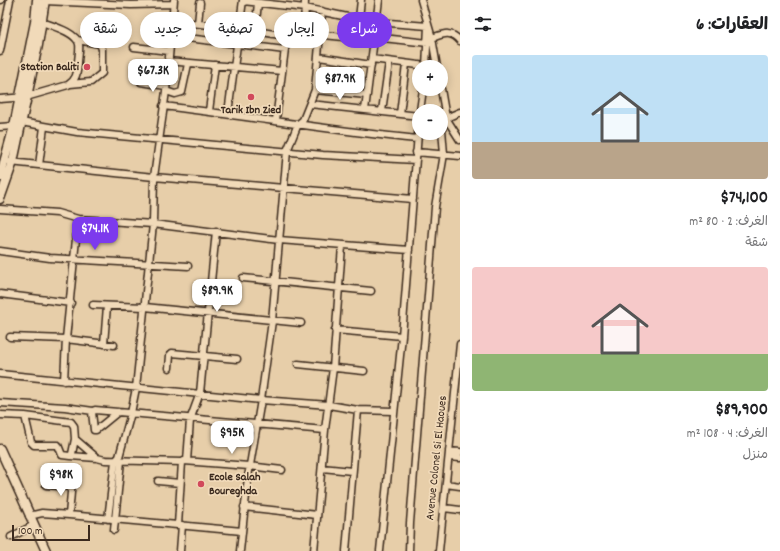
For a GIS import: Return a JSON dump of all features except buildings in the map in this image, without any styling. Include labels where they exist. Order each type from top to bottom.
[{"type":"main road","points":[[23,97],[42,22],[43,0]]},
{"type":"main road","points":[[0,199],[18,124],[35,22],[43,0]]},
{"type":"main road","points":[[0,176],[9,162]]},
{"type":"main road","points":[[0,449],[46,551]]},
{"type":"street","points":[[0,52],[10,0]]},
{"type":"street","points":[[43,0],[173,2],[172,12]]},
{"type":"street","points":[[305,0],[305,12]]},
{"type":"street","points":[[241,12],[243,1],[305,8],[357,19],[361,0]]},
{"type":"street","points":[[377,12],[379,0]]},
{"type":"street","points":[[421,0],[435,60]]},
{"type":"street","points":[[200,3],[198,23],[204,24]]},
{"type":"street","points":[[257,12],[258,3]]},
{"type":"street","points":[[0,100],[23,97],[68,84],[91,82],[102,73],[102,49],[100,44],[78,40],[72,35],[42,22]]},
{"type":"street","points":[[392,23],[428,26]]},
{"type":"street","points":[[392,39],[430,40],[447,33],[456,37],[460,41]]},
{"type":"street","points":[[68,84],[73,81],[76,76],[80,45],[78,40]]},
{"type":"street","points":[[427,60],[430,40]]},
{"type":"street","points":[[114,530],[112,519],[118,460],[132,413],[136,388],[149,264],[154,177],[160,139],[169,50],[134,47]]},
{"type":"street","points":[[228,113],[236,48]]},
{"type":"street","points":[[266,48],[285,50],[276,120]]},
{"type":"street","points":[[240,551],[244,507],[272,321],[287,151],[298,124],[303,120],[315,90],[320,48]]},
{"type":"street","points":[[365,110],[373,48]]},
{"type":"street","points":[[319,57],[412,65]]},
{"type":"street","points":[[168,61],[188,64],[215,64],[234,68],[282,71]]},
{"type":"street","points":[[382,111],[389,62]]},
{"type":"street","points":[[141,82],[166,88],[175,94],[182,92],[188,64]]},
{"type":"street","points":[[209,111],[215,64]]},
{"type":"street","points":[[400,114],[406,64]]},
{"type":"street","points":[[315,90],[367,94]]},
{"type":"street","points":[[310,104],[412,115]]},
{"type":"street","points":[[163,106],[228,113],[358,133],[412,138]]},
{"type":"street","points":[[448,116],[460,112]]},
{"type":"street","points":[[0,127],[18,124],[287,151],[416,160]]},
{"type":"street","points":[[448,124],[460,140]]},
{"type":"street","points":[[39,165],[44,127]]},
{"type":"street","points":[[380,551],[393,411],[402,336],[417,140]]},
{"type":"street","points":[[409,551],[435,206],[444,154],[444,140]]},
{"type":"street","points":[[416,152],[460,156]]},
{"type":"street","points":[[9,162],[284,189],[413,199]]},
{"type":"street","points":[[0,209],[57,214],[78,219],[152,224],[216,231],[279,240],[409,250]]},
{"type":"street","points":[[64,381],[66,339],[76,258],[78,219]]},
{"type":"street","points":[[180,551],[180,483],[190,420],[200,393],[216,231]]},
{"type":"street","points":[[314,551],[325,430],[333,368],[342,246]]},
{"type":"street","points":[[0,251],[50,258],[76,258],[188,266]]},
{"type":"street","points":[[243,278],[371,291]]},
{"type":"street","points":[[0,294],[71,302]]},
{"type":"street","points":[[93,305],[145,307],[301,323]]},
{"type":"street","points":[[104,344],[107,306]]},
{"type":"street","points":[[335,330],[402,336]]},
{"type":"street","points":[[10,337],[66,339],[114,345]]},
{"type":"street","name":"Avenue Colonel Si El Haoues","points":[[439,551],[460,344]]},
{"type":"street","points":[[169,368],[170,355],[172,353],[237,359]]},
{"type":"street","points":[[298,364],[364,371]]},
{"type":"street","points":[[0,374],[261,400],[329,405],[358,410],[393,411]]},
{"type":"street","points":[[0,403],[65,407],[190,420],[325,430]]},
{"type":"street","points":[[346,551],[358,410]]},
{"type":"street","points":[[93,411],[92,427],[96,430],[118,412]]},
{"type":"street","points":[[0,415],[25,416],[71,422],[74,426],[75,439],[70,456]]},
{"type":"street","points":[[25,416],[31,442],[34,445],[58,445],[62,455],[118,460],[184,461],[282,470]]},
{"type":"street","points":[[75,439],[97,458]]},
{"type":"street","points":[[449,454],[460,452]]},
{"type":"street","points":[[449,454],[460,458]]},
{"type":"street","points":[[322,468],[352,471]]},
{"type":"street","points":[[158,481],[180,483]]},
{"type":"street","points":[[46,485],[71,484],[69,515]]},
{"type":"street","points":[[446,484],[460,486]]},
{"type":"street","points":[[244,507],[317,515]]},
{"type":"street","points":[[444,508],[460,510]]},
{"type":"street","points":[[29,516],[42,513],[242,531]]},
{"type":"street","points":[[11,537],[34,525]]},
{"type":"place","name":"Station Baliti","points":[[87,67]]},
{"type":"place","name":"Tarik Ibn Zied","points":[[251,97]]},
{"type":"place","name":"Ecole Salah Boureghda","points":[[201,484]]}]
